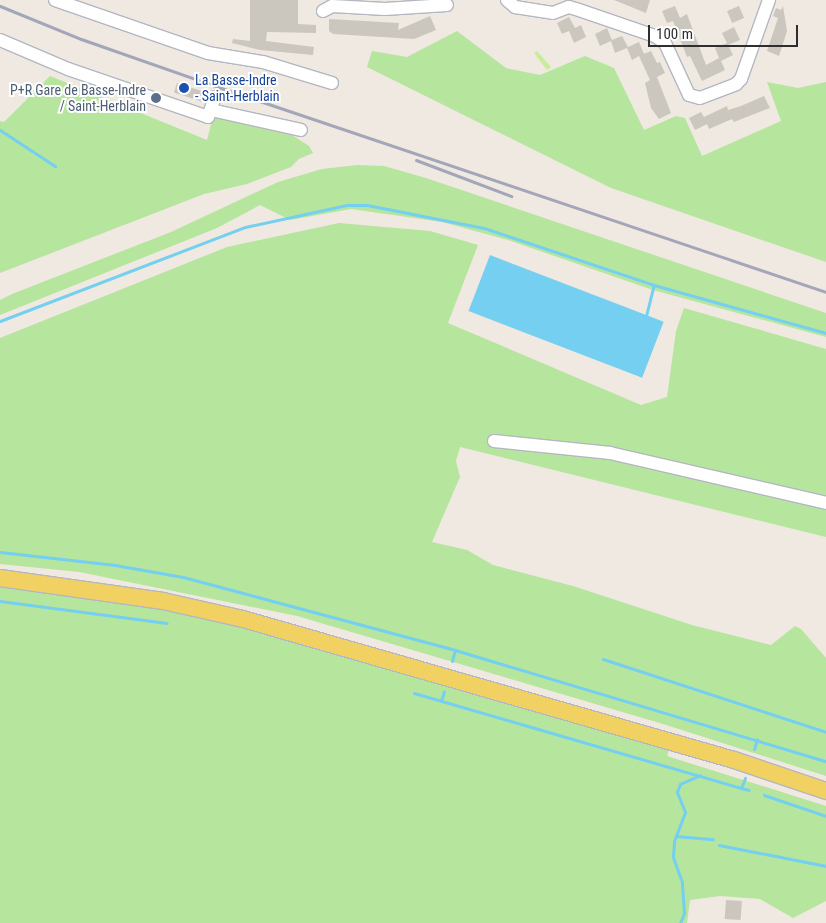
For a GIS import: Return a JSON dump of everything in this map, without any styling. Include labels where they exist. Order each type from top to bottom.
[{"type":"main road","points":[[0,578],[163,601],[243,619],[734,760],[826,791]]},
{"type":"street","points":[[55,0],[208,53],[263,62],[332,82]]},
{"type":"street","points":[[507,0],[515,7],[553,13],[569,7],[655,36],[664,43],[689,94],[700,98],[736,84],[740,79],[769,0]]},
{"type":"street","points":[[323,11],[332,6],[396,3],[448,5]]},
{"type":"street","points":[[0,40],[68,69],[208,117],[215,97]]},
{"type":"street","points":[[210,110],[301,130]]},
{"type":"street","points":[[494,441],[610,453],[826,503]]},
{"type":"green space","points":[[457,31],[506,68],[540,75],[585,56],[614,68],[644,130],[676,116],[685,118],[702,156],[781,121],[767,82],[798,88],[826,82],[826,262],[611,188],[367,67],[372,51],[407,57]]},
{"type":"green space","points":[[537,51],[551,67],[547,70],[534,53]]},
{"type":"green space","points":[[50,76],[207,140],[213,117],[224,118],[292,135],[309,146],[313,153],[299,159],[291,167],[247,184],[204,194],[0,273],[0,121],[4,122]]},
{"type":"green space","points":[[357,165],[384,166],[426,178],[826,313],[826,337],[653,290],[508,240],[442,222],[351,209],[290,220],[260,205],[217,228],[0,315],[0,300],[12,294],[171,232],[278,182],[322,169]]},
{"type":"green space","points":[[339,223],[430,231],[478,245],[448,323],[641,405],[667,397],[676,331],[684,308],[826,349],[826,537],[460,447],[456,461],[460,477],[432,542],[467,550],[493,565],[573,586],[692,625],[771,645],[795,626],[801,629],[826,658],[826,776],[663,724],[297,616],[79,572],[0,564],[0,338],[227,247]]},
{"type":"green space","points":[[0,587],[77,594],[207,617],[670,747],[667,756],[826,806],[826,901],[793,918],[760,899],[720,896],[690,900],[687,923],[0,923]]},
{"type":"water","points":[[490,255],[664,322],[642,378],[468,311]]},
{"type":"building","points":[[250,0],[298,0],[298,24],[316,25],[316,33],[267,32],[266,41],[314,47],[313,55],[260,50],[232,43],[233,39],[250,41]]},
{"type":"building","points":[[614,0],[650,0],[646,13]]},
{"type":"building","points":[[675,6],[680,18],[687,14],[706,65],[719,58],[715,48],[727,43],[722,33],[734,27],[740,40],[728,45],[733,55],[721,61],[725,70],[702,81],[690,56],[687,57],[673,21],[667,23],[662,11]]},
{"type":"building","points":[[739,6],[744,18],[732,23],[727,11]]},
{"type":"building","points":[[783,6],[787,31],[779,56],[767,51],[778,18],[773,16],[776,8],[781,10]]},
{"type":"building","points":[[430,16],[436,30],[414,39],[333,34],[329,31],[329,19],[399,23],[398,30]]},
{"type":"building","points":[[569,17],[575,28],[581,25],[586,37],[574,43],[569,31],[562,34],[557,23]]},
{"type":"building","points":[[607,28],[612,40],[622,36],[628,47],[639,42],[644,54],[651,51],[657,63],[660,62],[665,73],[657,77],[671,113],[659,119],[651,108],[645,83],[650,80],[639,56],[632,60],[627,48],[615,53],[611,41],[600,46],[595,34]]},
{"type":"building","name":"La Basse-Indre - Saint-Herblain","points":[[177,83],[208,93],[205,103],[174,93]]},
{"type":"building","points":[[764,96],[770,108],[734,122],[732,119],[709,129],[707,124],[695,130],[689,118],[701,112],[704,117],[727,106],[728,110]]},
{"type":"building","points":[[726,900],[742,901],[741,920],[725,919]]},
{"type":"waterway","points":[[0,130],[55,166]]},
{"type":"waterway","points":[[0,321],[245,227],[347,205],[367,205],[484,228],[654,285],[826,333]]},
{"type":"waterway","points":[[646,316],[654,285]]},
{"type":"waterway","points":[[0,552],[115,565],[183,577],[455,650],[826,761]]},
{"type":"waterway","points":[[0,601],[167,623]]},
{"type":"waterway","points":[[452,661],[455,650]]},
{"type":"waterway","points":[[603,659],[826,732]]},
{"type":"waterway","points":[[441,701],[444,691]]},
{"type":"waterway","points":[[414,693],[741,788],[745,778]]},
{"type":"waterway","points":[[754,749],[757,739]]},
{"type":"waterway","points":[[680,923],[684,913],[682,882],[673,857],[674,841],[685,812],[677,792],[680,784],[700,775]]},
{"type":"waterway","points":[[741,788],[749,790]]},
{"type":"waterway","points":[[764,795],[826,816]]},
{"type":"waterway","points":[[676,836],[713,839]]},
{"type":"waterway","points":[[719,845],[826,866]]},
{"type":"railway","points":[[0,6],[81,39],[221,88],[826,292]]},
{"type":"railway","points":[[416,160],[511,196]]},
{"type":"place","name":"La Basse-Indre - Saint-Herblain","points":[[184,88]]},
{"type":"place","name":"P+R Gare de Basse-Indre / Saint-Herblain","points":[[156,98]]}]
